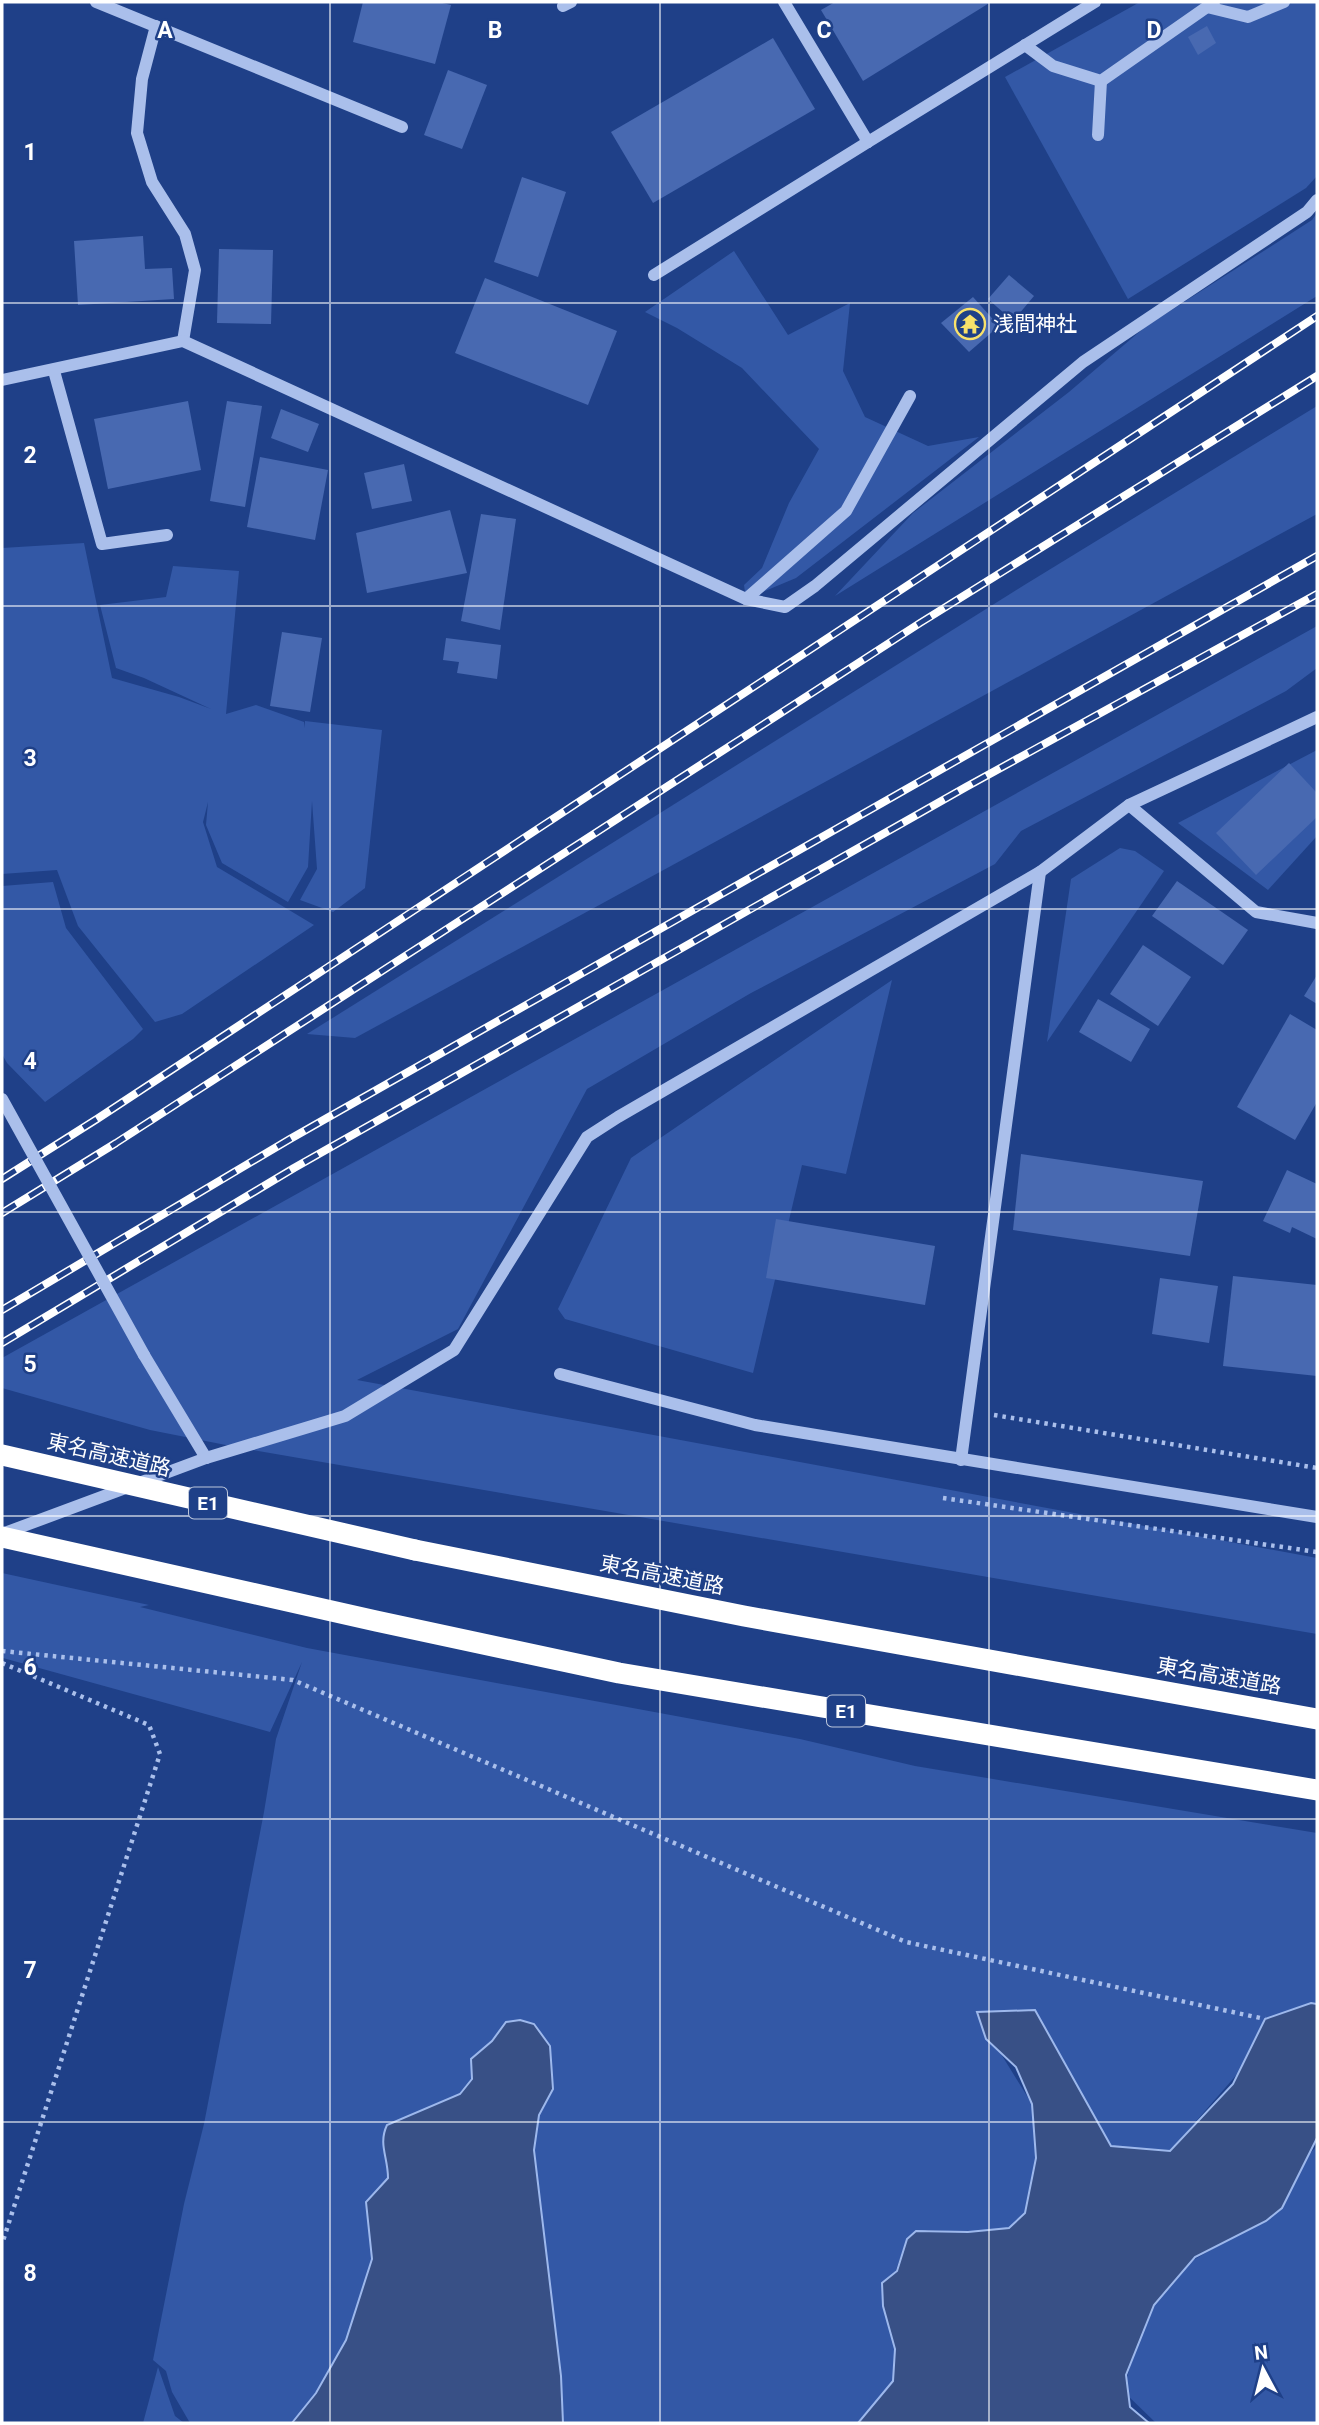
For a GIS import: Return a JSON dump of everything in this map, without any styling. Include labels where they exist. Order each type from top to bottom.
[{"type":"highway","name":"東名高速道路","points":[[2,1455],[415,1550],[744,1616],[1317,1719]]},
{"type":"highway","name":"E1","points":[[2,1535],[376,1621],[619,1672],[1317,1790]]},
{"type":"street","points":[[96,2],[402,127]]},
{"type":"street","points":[[784,2],[868,142]]},
{"type":"street","points":[[654,275],[1095,2]]},
{"type":"street","points":[[1101,81],[1211,4],[1248,17],[1284,2]]},
{"type":"street","points":[[156,26],[142,79],[137,133],[152,181],[185,234],[195,270],[183,341]]},
{"type":"street","points":[[1025,45],[1053,66],[1101,81]]},
{"type":"street","points":[[1098,135],[1101,81]]},
{"type":"street","points":[[2,380],[54,371],[183,341],[746,600],[785,607],[815,586],[1083,362],[1307,212],[1317,200]]},
{"type":"street","points":[[54,371],[102,544],[167,535]]},
{"type":"street","points":[[746,600],[846,511],[909,396]]},
{"type":"street","points":[[2,1535],[205,1458],[345,1416],[454,1350],[587,1137],[1040,872],[1129,805],[1317,716]]},
{"type":"street","points":[[1129,805],[1255,912],[1317,923]]},
{"type":"street","points":[[961,1460],[1040,872]]},
{"type":"street","points":[[2,1099],[144,1355],[205,1458]]},
{"type":"street","points":[[560,1374],[755,1425],[1317,1517]]},
{"type":"path","points":[[994,1415],[1317,1468]]},
{"type":"path","points":[[943,1498],[1317,1552]]},
{"type":"path","points":[[2,1651],[293,1680],[906,1942],[1265,2019]]},
{"type":"path","points":[[2,1663],[149,1725],[160,1754],[2,2244]]},
{"type":"shaded area","points":[[1140,2],[1317,2],[1317,176],[1306,188],[1128,299],[1005,77]]},
{"type":"shaded area","points":[[1317,213],[1317,296],[835,596],[913,513],[1069,392],[1145,327],[1312,220]]},
{"type":"shaded area","points":[[734,251],[788,335],[850,303],[843,371],[865,417],[928,446],[979,437],[796,578],[746,599],[744,585],[762,568],[789,503],[819,449],[742,368],[677,328],[645,312]]},
{"type":"shaded area","points":[[1317,406],[1317,514],[355,1038],[307,1034],[1026,584]]},
{"type":"shaded area","points":[[84,543],[112,678],[211,709],[116,668],[100,605],[166,597],[173,566],[239,571],[226,714],[256,705],[304,722],[305,728],[305,721],[382,730],[365,888],[333,912],[300,900],[317,869],[312,801],[308,867],[288,902],[222,863],[206,825],[208,802],[203,822],[217,867],[314,925],[182,1014],[155,1022],[78,926],[57,870],[2,874],[2,548]]},
{"type":"shaded area","points":[[1317,626],[1317,668],[1286,691],[1021,831],[995,864],[751,993],[587,1089],[458,1329],[357,1380],[1317,1558],[1317,1634],[241,1448],[150,1430],[2,1388],[2,1358]]},
{"type":"shaded area","points":[[1317,750],[1317,836],[1268,890],[1178,823]]},
{"type":"shaded area","points":[[1120,848],[1135,851],[1164,871],[1047,1042],[1071,879]]},
{"type":"shaded area","points":[[53,882],[66,928],[143,1029],[45,1102],[7,1063],[2,1054],[2,886]]},
{"type":"shaded area","points":[[892,980],[846,1174],[802,1165],[753,1373],[565,1319],[558,1309],[631,1158]]},
{"type":"shaded area","points":[[2,1573],[149,1605],[140,1607],[307,1648],[800,1739],[915,1766],[1317,1833],[1317,2007],[1294,2009],[1170,2151],[1111,2146],[1035,2010],[980,2020],[1032,2104],[1036,2158],[1025,2213],[1009,2228],[968,2232],[927,2230],[907,2239],[883,2306],[895,2349],[893,2381],[858,2423],[563,2423],[561,2376],[534,2150],[539,2115],[553,2089],[381,2328],[293,2423],[190,2423],[172,2392],[166,2371],[153,2360],[184,2204],[204,2124],[276,1739],[302,1662],[270,1732],[3,1658]]},
{"type":"shaded area","points":[[1311,2003],[1317,2004],[1317,2138],[1282,2208],[1266,2221],[1195,2257],[1154,2305],[1126,2375],[1130,2407],[1149,2423],[858,2423],[893,2381],[895,2349],[883,2306],[882,2283],[897,2271],[907,2239],[916,2231],[968,2232],[1009,2228],[1025,2213],[1036,2158],[1032,2104],[1016,2067],[986,2039],[977,2012],[1035,2010],[1111,2146],[1170,2151],[1233,2084],[1265,2019]]},
{"type":"shaded area","points":[[520,2020],[534,2024],[550,2046],[553,2089],[539,2115],[534,2150],[561,2376],[563,2423],[292,2423],[316,2393],[346,2340],[372,2259],[366,2202],[388,2178],[383,2145],[387,2125],[460,2094],[472,2079],[471,2059],[492,2041],[506,2022]]},
{"type":"shaded area","points":[[1317,2146],[1317,2423],[1156,2423],[1123,2391],[1150,2300],[1190,2262],[1226,2241]]},
{"type":"shaded area","points":[[158,2367],[175,2416],[184,2423],[143,2423]]},
{"type":"building","points":[[363,2],[438,2],[451,5],[435,64],[353,42]]},
{"type":"building","points":[[835,2],[991,2],[863,81],[821,10]]},
{"type":"building","points":[[1207,26],[1216,43],[1198,55],[1188,37]]},
{"type":"building","points":[[773,38],[815,109],[653,203],[611,132]]},
{"type":"building","points":[[448,70],[487,85],[462,149],[424,135]]},
{"type":"building","points":[[522,177],[566,192],[538,277],[494,262]]},
{"type":"building","points":[[143,236],[145,269],[172,268],[174,299],[78,305],[74,241]]},
{"type":"building","points":[[219,249],[273,250],[271,324],[217,323]]},
{"type":"building","points":[[1009,275],[1034,296],[1013,321],[988,299]]},
{"type":"building","points":[[485,278],[617,331],[588,405],[455,353]]},
{"type":"building","name":"浅間神社","points":[[973,297],[999,326],[969,352],[941,323]]},
{"type":"building","points":[[188,401],[201,470],[108,489],[94,419]]},
{"type":"building","points":[[227,401],[262,406],[245,507],[210,501]]},
{"type":"building","points":[[281,409],[319,424],[308,452],[271,438]]},
{"type":"building","points":[[260,457],[328,470],[315,540],[247,527]]},
{"type":"building","points":[[404,464],[412,501],[372,509],[364,473]]},
{"type":"building","points":[[450,510],[467,573],[367,593],[356,533]]},
{"type":"building","points":[[481,514],[516,519],[500,630],[461,621]]},
{"type":"building","points":[[282,632],[322,638],[310,712],[270,706]]},
{"type":"building","points":[[446,638],[501,645],[497,679],[457,673],[459,662],[443,660]]},
{"type":"building","points":[[1289,763],[1317,793],[1317,817],[1256,875],[1216,833]]},
{"type":"building","points":[[1177,881],[1248,930],[1223,965],[1152,916]]},
{"type":"building","points":[[1143,945],[1191,977],[1158,1026],[1110,994]]},
{"type":"building","points":[[1317,975],[1317,1004],[1304,996]]},
{"type":"building","points":[[1098,999],[1150,1029],[1131,1062],[1079,1032]]},
{"type":"building","points":[[1290,1014],[1317,1030],[1317,1102],[1295,1140],[1237,1107]]},
{"type":"building","points":[[1021,1154],[1203,1181],[1190,1256],[1013,1230]]},
{"type":"building","points":[[1287,1170],[1317,1184],[1317,1239],[1292,1227],[1290,1233],[1263,1221]]},
{"type":"building","points":[[776,1219],[935,1246],[925,1305],[766,1278]]},
{"type":"building","points":[[1233,1276],[1317,1285],[1317,1376],[1223,1366]]},
{"type":"building","points":[[1160,1278],[1218,1286],[1209,1343],[1152,1334]]},
{"type":"railway","points":[[2,1179],[1317,316]]},
{"type":"railway","points":[[2,1213],[116,1143],[920,623],[1317,376]]},
{"type":"railway","points":[[2,1310],[290,1139],[1317,556]]},
{"type":"railway","points":[[2,1343],[294,1168],[966,787],[1317,594]]},
{"type":"place","name":"浅間神社","points":[[970,324]]}]
